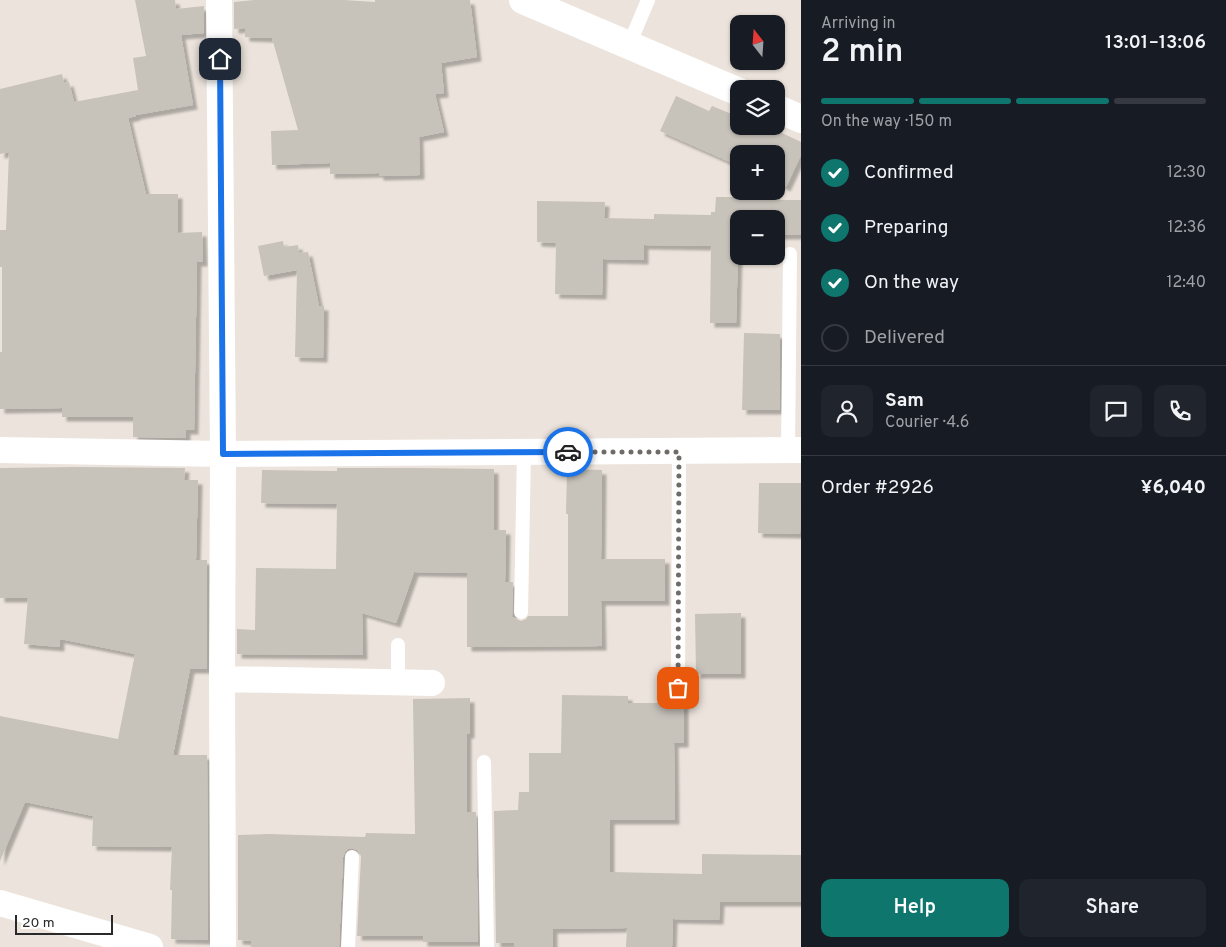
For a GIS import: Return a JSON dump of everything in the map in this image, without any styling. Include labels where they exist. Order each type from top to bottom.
[{"type":"street","points":[[219,0],[223,454],[223,947]]},
{"type":"street","points":[[523,0],[730,88]]},
{"type":"street","points":[[785,112],[801,119]]},
{"type":"street","points":[[0,450],[223,454],[794,450]]},
{"type":"street","points":[[222,679],[432,683]]},
{"type":"street","points":[[0,903],[150,947]]},
{"type":"lane","points":[[629,45],[648,0]]},
{"type":"lane","points":[[790,254],[794,450]]},
{"type":"lane","points":[[521,612],[524,452]]},
{"type":"lane","points":[[678,688],[679,452]]},
{"type":"lane","points":[[398,645],[398,682]]},
{"type":"lane","points":[[484,762],[487,947]]},
{"type":"lane","points":[[348,947],[352,857]]},
{"type":"building","points":[[135,0],[175,0],[176,9],[204,6],[204,33],[181,35],[193,105],[128,118],[146,194],[178,194],[178,233],[202,232],[203,262],[197,262],[194,430],[186,430],[186,438],[133,437],[133,417],[62,417],[62,408],[0,409],[2,267],[0,267],[0,230],[6,230],[9,152],[0,154],[0,89],[62,74],[64,83],[69,82],[74,102],[138,90],[133,58],[146,56]]},
{"type":"building","points":[[254,0],[375,2],[375,0],[470,0],[477,57],[441,63],[444,93],[435,94],[444,132],[419,137],[420,175],[379,176],[379,173],[330,174],[330,163],[272,165],[271,131],[298,130],[272,38],[245,37],[245,28],[234,29],[234,2]]},
{"type":"building","points":[[676,96],[709,111],[712,106],[730,113],[730,135],[785,134],[801,142],[801,155],[786,187],[785,145],[730,145],[730,162],[660,131]]},
{"type":"building","points":[[716,197],[730,197],[730,200],[801,200],[801,235],[785,235],[785,210],[730,210],[730,265],[738,265],[736,323],[710,323],[711,246],[644,245],[644,260],[603,259],[602,295],[555,294],[556,243],[537,242],[537,201],[605,202],[604,218],[654,219],[654,214],[711,215],[711,212],[715,212]]},
{"type":"building","points":[[283,241],[284,247],[298,245],[299,253],[308,252],[319,306],[324,306],[323,358],[295,357],[297,270],[264,276],[258,246]]},
{"type":"building","points":[[744,333],[780,334],[780,410],[742,410]]},
{"type":"building","points":[[0,468],[185,468],[184,480],[198,480],[196,560],[207,560],[207,669],[190,669],[173,755],[207,755],[208,940],[171,939],[172,890],[170,890],[172,847],[92,846],[93,816],[25,802],[0,861],[0,716],[118,739],[135,654],[60,639],[60,647],[24,644],[28,598],[0,598]]},
{"type":"building","points":[[337,468],[494,469],[494,530],[506,530],[505,582],[513,582],[512,617],[521,621],[528,616],[568,616],[567,469],[602,470],[601,559],[665,559],[665,601],[601,601],[602,646],[467,647],[467,573],[414,572],[396,623],[362,613],[363,655],[237,654],[237,629],[255,630],[256,568],[336,569],[337,504],[261,503],[262,470],[337,471]]},
{"type":"building","points":[[759,483],[801,483],[800,534],[758,533]]},
{"type":"building","points":[[741,613],[741,674],[696,674],[695,614]]},
{"type":"building","points":[[562,695],[628,696],[628,703],[684,703],[684,743],[674,743],[675,820],[610,820],[610,872],[702,874],[702,854],[801,855],[801,902],[720,902],[719,920],[673,919],[672,947],[626,947],[627,928],[553,929],[553,947],[514,947],[514,943],[496,943],[494,811],[518,810],[519,792],[529,792],[529,753],[561,753]]},
{"type":"building","points":[[470,698],[470,734],[467,734],[467,812],[476,812],[478,942],[423,942],[423,936],[357,936],[361,857],[357,850],[352,848],[345,852],[343,857],[339,947],[251,947],[251,941],[238,940],[238,835],[365,837],[366,833],[415,834],[413,699]]},
{"type":"way so far","points":[[568,452],[679,452],[678,688]]},
{"type":"route","points":[[220,59],[223,454],[568,452]]}]
